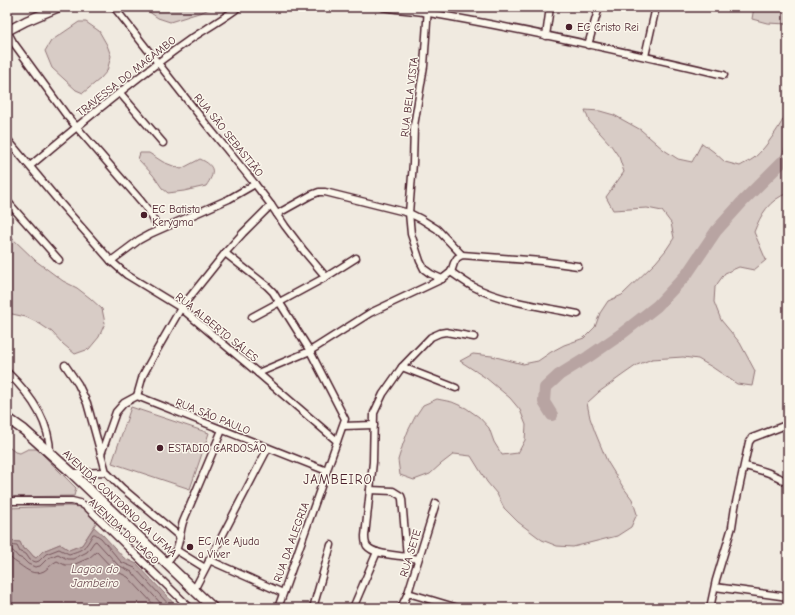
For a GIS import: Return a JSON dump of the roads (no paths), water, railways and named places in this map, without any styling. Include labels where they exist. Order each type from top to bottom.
[{"type":"main road","name":"AVENIDA CONTORNO DA UFMA","points":[[7,418],[24,430],[72,473],[213,608]]},
{"type":"street","points":[[59,7],[7,31],[13,42],[66,116],[141,201],[159,229]]},
{"type":"street","name":"RUA SÃO SEBASTIÃO","points":[[114,7],[255,184],[304,251],[326,277]]},
{"type":"street","name":"TRAVESSA DO MACAMBO","points":[[30,166],[76,127],[158,62],[238,7]]},
{"type":"street","points":[[383,7],[399,10],[427,10],[645,56],[724,75]]},
{"type":"street","points":[[546,36],[550,7]]},
{"type":"street","points":[[588,45],[599,7]]},
{"type":"street","points":[[645,56],[656,7]]},
{"type":"street","name":"RUA BELA VISTA","points":[[427,10],[424,66],[414,126],[409,213],[411,234],[420,261],[424,269],[442,279]]},
{"type":"street","points":[[120,93],[163,143]]},
{"type":"street","name":"RUA ALBERTO SÁLES","points":[[7,139],[61,204],[111,261],[127,276],[181,308],[337,441]]},
{"type":"street","points":[[111,261],[139,240],[159,229],[229,199],[255,184]]},
{"type":"street","points":[[277,214],[311,195],[318,192],[325,192],[409,213],[437,229],[462,255]]},
{"type":"street","points":[[7,201],[59,260]]},
{"type":"street","points":[[101,454],[116,412],[124,402],[137,396],[143,375],[181,308],[225,253],[247,228],[271,205]]},
{"type":"street","points":[[225,253],[268,286],[273,292],[310,351],[345,419],[343,426],[374,425]]},
{"type":"street","points":[[258,373],[310,351],[370,314],[442,279],[451,272],[457,258],[462,255],[541,261],[578,266]]},
{"type":"street","points":[[252,317],[326,277],[356,258]]},
{"type":"street","points":[[451,272],[472,286],[497,296],[578,314]]},
{"type":"street","points":[[418,559],[377,552],[367,546],[365,542],[373,462],[374,413],[383,394],[402,367],[432,337],[446,332],[474,337]]},
{"type":"street","points":[[65,365],[78,384],[87,403],[106,472],[122,488],[179,536]]},
{"type":"street","points":[[402,367],[456,388]]},
{"type":"street","points":[[7,372],[19,383],[42,418],[50,442],[50,453]]},
{"type":"street","name":"RUA SÃO PAULO","points":[[137,396],[327,471]]},
{"type":"street","points":[[710,608],[732,527],[750,439],[788,424]]},
{"type":"street","name":"RUA DA ALEGRIA","points":[[280,607],[283,593],[343,426]]},
{"type":"street","points":[[166,564],[176,550],[183,522],[222,430]]},
{"type":"street","points":[[194,590],[268,448]]},
{"type":"street","points":[[745,466],[769,472],[788,483]]},
{"type":"street","points":[[72,473],[106,472]]},
{"type":"street","points":[[370,490],[393,491],[402,499],[407,557]]},
{"type":"street","name":"AVENIDA DO LAGO","points":[[7,501],[63,500],[80,503],[88,508],[190,608]]},
{"type":"street","name":"RUA SETE","points":[[401,608],[408,593],[436,503]]},
{"type":"street","points":[[313,608],[330,545]]},
{"type":"street","points":[[176,550],[205,568]]},
{"type":"street","points":[[353,608],[377,552]]},
{"type":"street","points":[[209,560],[283,593]]},
{"type":"street","points":[[715,587],[788,597]]},
{"type":"street","points":[[408,593],[447,607],[458,608]]},
{"type":"water","name":"Lagoa do Jambeiro","points":[[94,527],[124,558],[137,564],[178,608],[7,608],[7,541],[20,542],[23,549],[28,550],[36,558],[43,551],[60,544],[69,550],[82,545]]},
{"type":"waterway","points":[[552,415],[544,402],[545,388],[559,375],[620,335],[657,306],[687,274],[716,231],[743,201],[782,162]]},
{"type":"place","name":"EC Cristo Rei","points":[[569,27]]},
{"type":"place","name":"EC Batista Kerygma","points":[[144,215]]},
{"type":"place","name":"ESTADIO CARDOSÃO","points":[[160,448]]},
{"type":"place","name":"EC Me Ajuda a Viver","points":[[190,547]]},
{"type":"district","name":"JAMBEIRO","points":[[338,479]]}]
